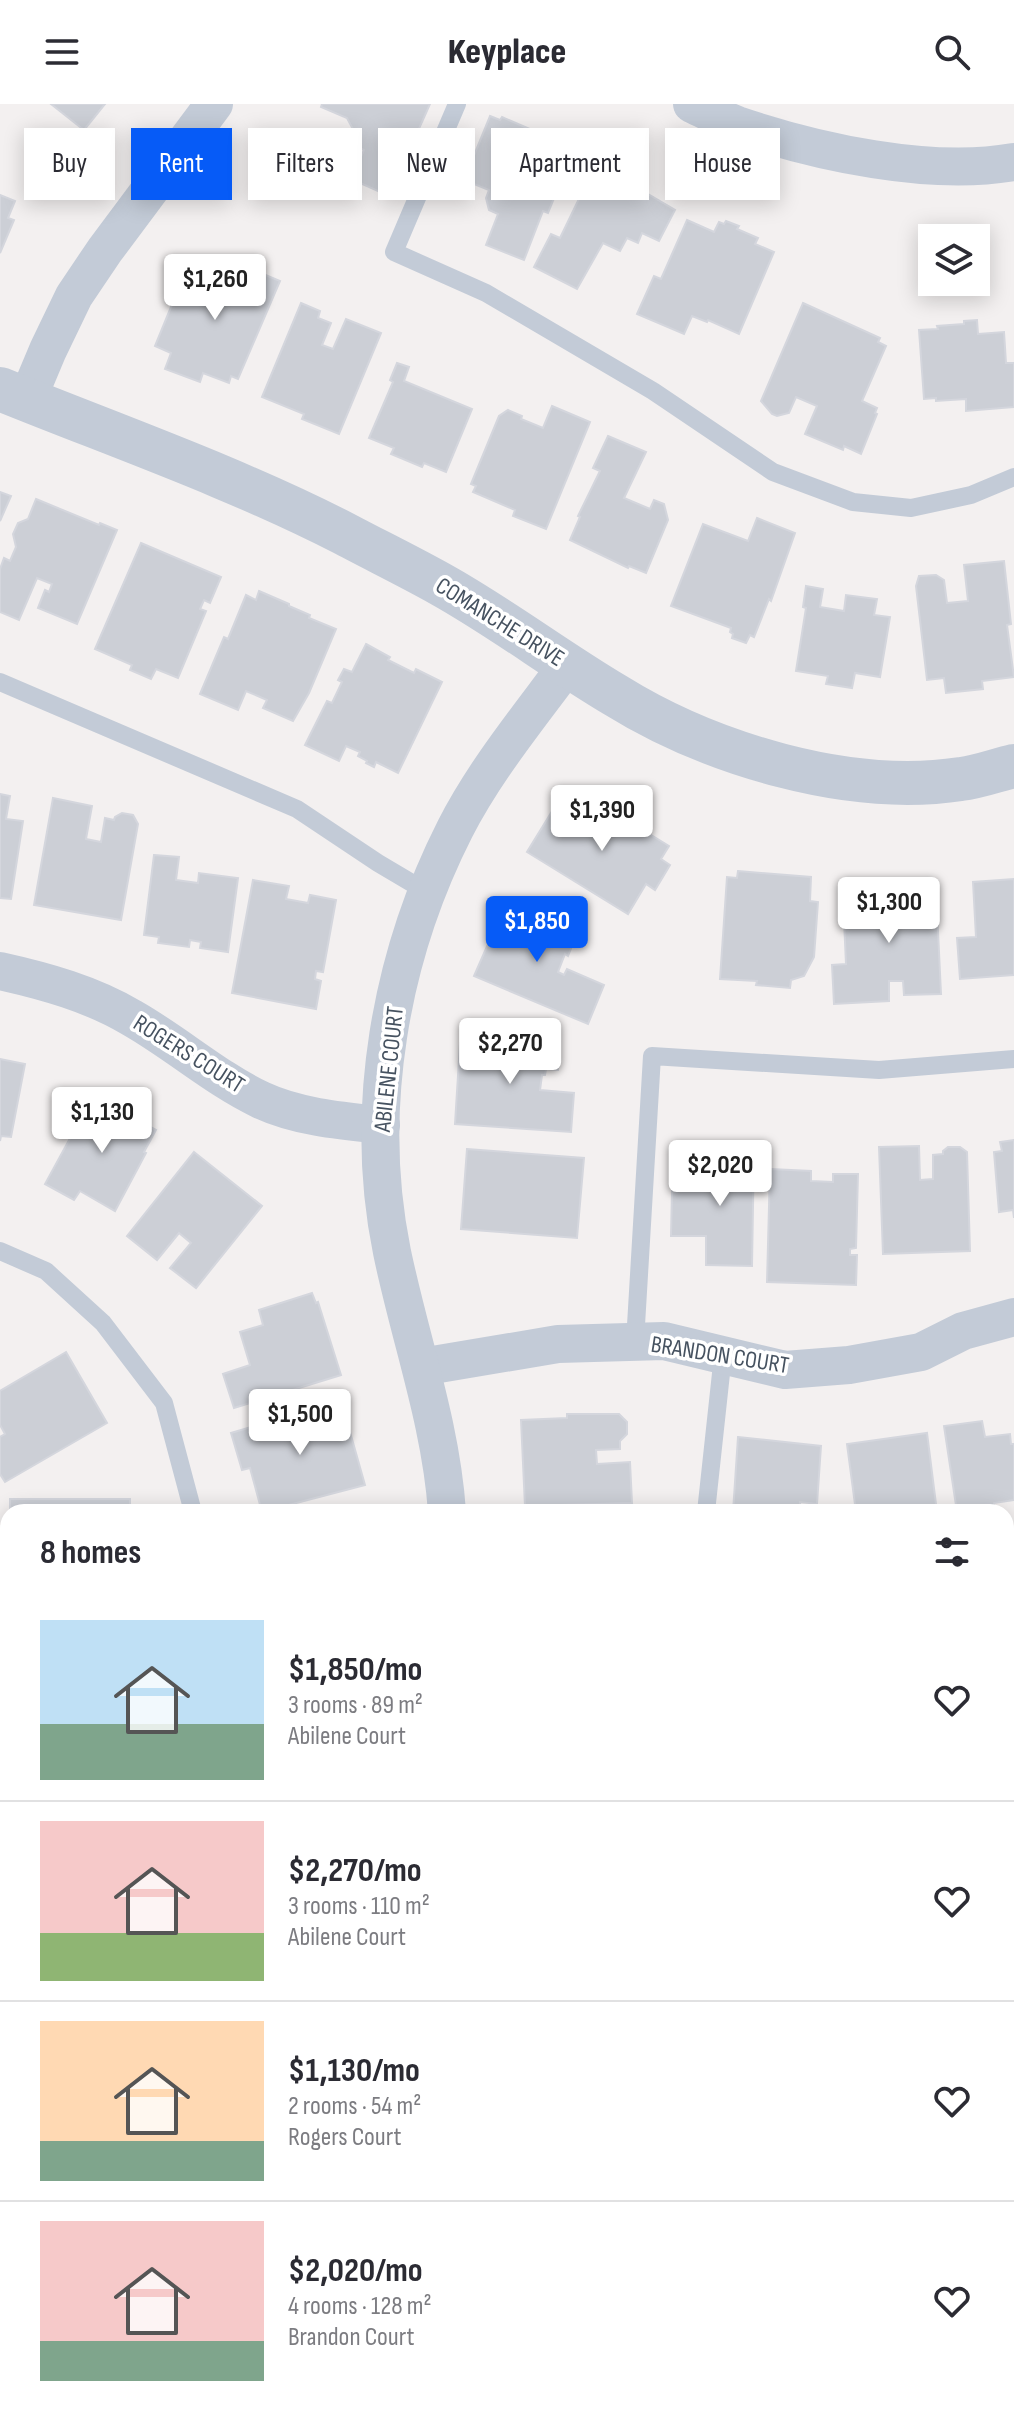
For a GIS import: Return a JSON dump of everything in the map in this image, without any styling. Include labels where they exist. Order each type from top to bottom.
[{"type":"street","points":[[14,394],[48,350],[74,296],[105,250],[214,104]]},
{"type":"street","points":[[692,104],[735,124],[814,147],[882,160],[941,166],[1014,162]]},
{"type":"street","name":"COMANCHE DRIVE","points":[[14,394],[282,502],[443,585],[616,696],[717,745],[771,763],[874,781],[963,779],[1014,766]]},
{"type":"street","name":"ABILENE COURT","points":[[446,1504],[438,1437],[392,1250],[383,1188],[381,1125],[393,1007],[405,956],[427,892],[456,828],[482,784],[568,664]]},
{"type":"street","name":"ROGERS COURT","points":[[0,971],[65,988],[131,1016],[212,1072],[263,1101],[326,1119],[381,1125]]},
{"type":"street","name":"BRANDON COURT","points":[[421,1367],[558,1344],[664,1341],[785,1370],[849,1365],[921,1352],[963,1331],[1014,1317]]},
{"type":"lane","points":[[457,104],[394,252],[486,293],[653,391],[773,472],[853,502],[911,508],[971,495],[1014,477]]},
{"type":"lane","points":[[0,682],[297,809],[427,892]]},
{"type":"lane","points":[[635,1342],[652,1056],[879,1070],[1014,1059]]},
{"type":"lane","points":[[0,1251],[46,1271],[58,1281],[103,1323],[164,1403],[191,1504]]},
{"type":"lane","points":[[707,1504],[723,1355]]},
{"type":"building","points":[[51,104],[105,104],[86,128]]},
{"type":"building","points":[[322,104],[430,104],[419,128],[378,128],[378,191],[362,184],[362,128],[352,128],[347,118],[321,107]]},
{"type":"building","points":[[490,116],[500,120],[502,117],[527,128],[491,128],[491,200],[553,200],[548,213],[543,211],[524,260],[486,245],[498,214],[489,210],[486,198],[489,190],[475,184],[475,153]]},
{"type":"building","points":[[0,195],[15,201],[8,218],[14,220],[0,253]]},
{"type":"building","points":[[649,195],[675,210],[659,241],[642,233],[638,243],[627,238],[620,251],[603,243],[577,289],[534,267],[551,234],[560,238],[578,200],[649,200]]},
{"type":"building","points":[[687,220],[714,232],[719,222],[724,224],[726,221],[758,238],[755,244],[774,252],[739,334],[692,316],[684,334],[637,314],[654,276],[661,279]]},
{"type":"building","points":[[197,255],[215,263],[219,270],[211,289],[231,296],[244,266],[280,281],[238,379],[231,376],[229,383],[203,373],[200,382],[165,369],[171,353],[155,346],[191,258]]},
{"type":"building","points":[[301,303],[320,311],[318,318],[331,323],[322,345],[333,349],[346,319],[381,333],[339,434],[302,419],[304,414],[262,397]]},
{"type":"building","points":[[803,303],[880,338],[878,342],[886,346],[862,401],[877,408],[877,414],[861,454],[805,434],[817,406],[796,397],[789,413],[777,416],[761,401]]},
{"type":"building","points":[[977,320],[978,334],[1004,332],[1006,363],[1014,363],[1014,407],[966,411],[966,399],[924,399],[919,330]]},
{"type":"building","points":[[397,363],[409,367],[404,381],[472,409],[446,472],[424,463],[422,467],[391,454],[394,448],[369,438],[393,382],[390,380]]},
{"type":"building","points":[[552,406],[590,422],[546,529],[513,516],[515,510],[473,492],[476,486],[471,484],[499,416],[508,410],[543,428]]},
{"type":"building","points":[[608,436],[646,452],[624,498],[650,509],[654,500],[664,504],[668,520],[646,573],[628,568],[570,540],[600,471],[593,468]]},
{"type":"building","points":[[0,492],[11,496],[0,521]]},
{"type":"building","points":[[36,499],[117,530],[77,624],[38,608],[45,590],[49,592],[52,584],[37,578],[19,620],[0,612],[0,569],[4,558],[10,561],[16,547],[13,534],[18,523],[28,519]]},
{"type":"building","points":[[757,518],[795,533],[771,601],[769,599],[754,637],[750,635],[746,643],[732,638],[731,628],[671,606],[703,524],[748,541]]},
{"type":"building","points":[[141,543],[221,577],[210,603],[204,600],[200,609],[206,611],[178,678],[156,669],[151,679],[130,670],[132,665],[95,649]]},
{"type":"building","points":[[1004,561],[1011,624],[1007,625],[1014,677],[982,681],[983,689],[946,693],[944,678],[927,680],[916,586],[919,576],[936,575],[944,580],[947,603],[968,601],[964,565]]},
{"type":"building","points":[[806,586],[823,589],[820,607],[844,611],[846,595],[877,599],[874,615],[890,617],[880,677],[855,673],[852,688],[826,684],[828,676],[796,671],[806,608],[803,607]]},
{"type":"building","points":[[259,591],[336,629],[309,693],[293,721],[263,708],[267,700],[246,691],[238,710],[200,694],[246,595],[256,600]]},
{"type":"building","points":[[366,644],[414,673],[416,669],[442,682],[398,773],[376,762],[374,767],[366,763],[358,756],[360,752],[346,746],[339,761],[305,745],[327,701],[332,703],[342,682],[338,680],[344,669],[352,672]]},
{"type":"building","points":[[0,794],[10,796],[6,819],[23,821],[11,899],[0,898]]},
{"type":"building","points":[[53,798],[92,806],[86,839],[101,842],[105,818],[114,820],[122,813],[133,815],[138,824],[121,920],[34,905]]},
{"type":"building","points":[[591,798],[669,846],[661,859],[670,865],[655,890],[646,884],[628,914],[527,852],[557,803],[579,816]]},
{"type":"building","points":[[154,855],[179,857],[176,880],[198,883],[199,873],[238,878],[228,952],[200,948],[201,942],[190,940],[189,947],[158,943],[159,937],[144,935]]},
{"type":"building","points":[[738,871],[811,877],[810,901],[818,902],[814,957],[804,976],[791,980],[790,988],[756,985],[757,981],[720,979],[727,877],[737,878]]},
{"type":"building","points":[[1014,879],[1014,975],[960,979],[957,938],[976,937],[973,882]]},
{"type":"building","points":[[253,880],[289,886],[286,899],[308,903],[310,895],[336,900],[323,972],[316,971],[315,979],[321,981],[316,1009],[232,993]]},
{"type":"building","points":[[893,882],[917,884],[917,890],[936,889],[941,994],[904,995],[903,981],[889,981],[889,1001],[834,1004],[832,965],[846,964],[843,898],[872,897],[872,887]]},
{"type":"building","points":[[502,902],[573,932],[570,939],[574,941],[558,972],[564,975],[567,969],[604,985],[588,1024],[474,976],[491,937],[499,941],[502,934],[491,929]]},
{"type":"building","points":[[472,1036],[560,1042],[558,1070],[546,1069],[540,1090],[574,1093],[571,1132],[455,1124],[460,1043],[472,1044]]},
{"type":"building","points":[[0,1059],[25,1064],[11,1137],[1,1136],[0,1141]]},
{"type":"building","points":[[93,1096],[156,1130],[115,1211],[80,1191],[74,1200],[45,1184]]},
{"type":"building","points":[[1014,1140],[1014,1218],[1013,1210],[999,1212],[994,1152],[1002,1151],[1000,1142]]},
{"type":"building","points":[[713,1146],[754,1147],[752,1266],[706,1265],[706,1236],[671,1236],[672,1191],[688,1191],[688,1178],[713,1178]]},
{"type":"building","points":[[919,1146],[920,1180],[933,1179],[933,1155],[943,1154],[948,1147],[960,1147],[967,1152],[970,1251],[883,1254],[879,1147]]},
{"type":"building","points":[[467,1149],[584,1158],[577,1238],[461,1229]]},
{"type":"building","points":[[194,1152],[262,1206],[196,1288],[170,1268],[191,1243],[179,1233],[157,1260],[127,1236]]},
{"type":"building","points":[[770,1169],[811,1171],[811,1181],[833,1182],[833,1174],[858,1174],[856,1248],[850,1249],[850,1255],[857,1255],[856,1285],[767,1282]]},
{"type":"building","points":[[312,1293],[318,1302],[341,1375],[234,1408],[223,1374],[250,1365],[240,1332],[263,1325],[259,1310]]},
{"type":"building","points":[[66,1352],[107,1423],[5,1482],[0,1474],[0,1437],[5,1434],[0,1425],[0,1391]]},
{"type":"building","points":[[341,1400],[365,1485],[293,1504],[260,1504],[250,1468],[242,1470],[231,1433]]},
{"type":"building","points":[[567,1414],[619,1414],[627,1422],[627,1434],[620,1441],[620,1449],[596,1450],[597,1464],[630,1462],[632,1503],[525,1504],[521,1420],[567,1418]]},
{"type":"building","points":[[982,1421],[985,1437],[1010,1434],[1011,1444],[1014,1444],[1014,1500],[994,1504],[956,1504],[944,1426]]},
{"type":"building","points":[[927,1433],[936,1504],[855,1504],[847,1444]]},
{"type":"building","points":[[738,1437],[821,1446],[817,1504],[734,1504]]},
{"type":"building","points":[[10,1499],[130,1499],[130,1504],[10,1504]]}]
